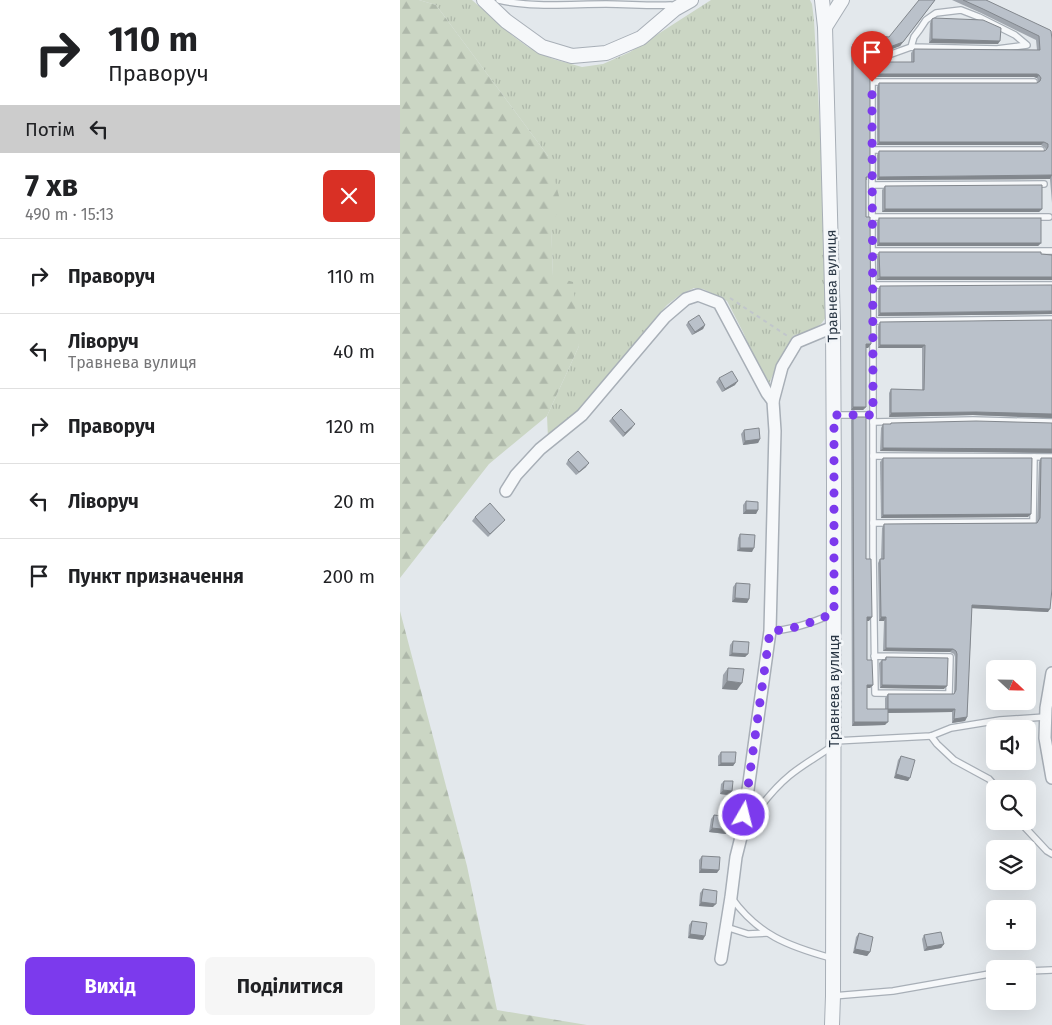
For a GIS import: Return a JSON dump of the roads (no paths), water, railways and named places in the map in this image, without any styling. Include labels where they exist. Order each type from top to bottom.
[{"type":"street","points":[[484,0],[506,20],[542,47],[572,56],[606,53],[641,38],[675,9],[690,0]]},
{"type":"street","name":"Травнева вулиця","points":[[822,0],[825,27],[834,415],[832,1025]]},
{"type":"street","points":[[825,27],[842,0]]},
{"type":"street","points":[[506,491],[527,462],[582,415],[665,317],[686,299],[698,295],[719,303],[773,401]]},
{"type":"street","points":[[721,959],[736,857],[742,833],[770,631],[775,440],[773,401],[782,367],[797,342],[833,327]]},
{"type":"street","points":[[1052,672],[1045,717],[1045,738],[1052,778]]},
{"type":"lane","points":[[499,0],[520,4],[671,5],[675,9]]},
{"type":"lane","points":[[874,656],[950,656],[949,694],[875,693],[874,656],[873,523],[872,61],[911,47],[997,49],[1027,45],[1015,35],[961,10],[936,12],[926,20],[914,37],[911,47]]},
{"type":"lane","points":[[872,82],[1034,82]]},
{"type":"lane","points":[[872,150],[1040,150]]},
{"type":"lane","points":[[872,185],[1044,184]]},
{"type":"lane","points":[[872,218],[1049,217]]},
{"type":"lane","points":[[872,251],[1051,251]]},
{"type":"lane","points":[[873,285],[1052,285]]},
{"type":"lane","points":[[873,321],[1052,320]]},
{"type":"lane","points":[[834,415],[873,415]]},
{"type":"lane","points":[[873,422],[973,420],[1052,422]]},
{"type":"lane","points":[[873,456],[1052,457]]},
{"type":"lane","points":[[873,523],[1033,522],[1034,457]]},
{"type":"lane","points":[[770,631],[784,631],[809,624],[834,613]]},
{"type":"lane","points":[[742,833],[754,814],[774,790],[788,777],[834,744],[931,736],[952,728],[1000,720],[1045,717]]},
{"type":"lane","points":[[931,736],[954,760],[990,780]]},
{"type":"lane","points":[[1027,830],[1052,854]]},
{"type":"lane","points":[[731,897],[748,918],[767,933],[791,945],[833,959]]},
{"type":"lane","points":[[726,926],[748,934],[767,933]]},
{"type":"lane","points":[[1036,971],[1052,970]]},
{"type":"lane","points":[[833,996],[893,991],[986,975]]}]
